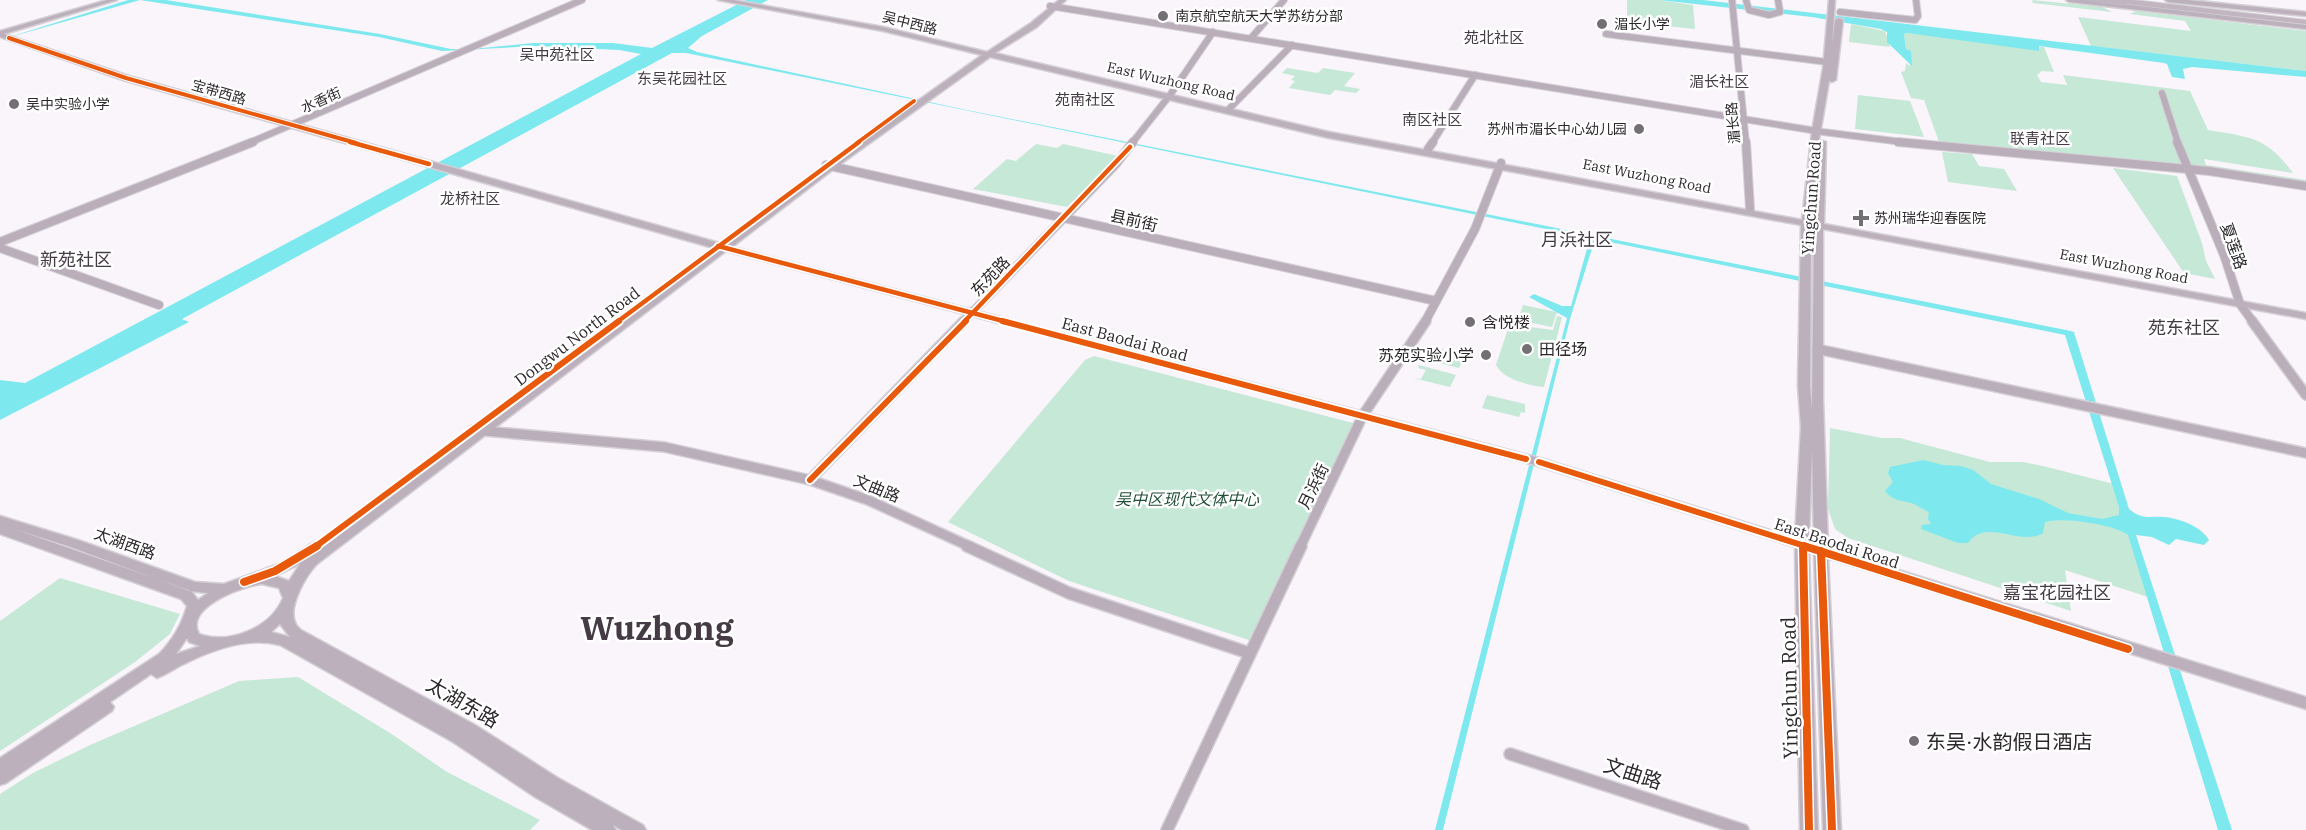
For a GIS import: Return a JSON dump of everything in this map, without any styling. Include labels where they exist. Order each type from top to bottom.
[{"type":"highway","points":[[2087,0],[2176,6],[2249,16]]},
{"type":"highway","points":[[2114,0],[2306,20]]},
{"type":"highway","points":[[2140,0],[2306,20]]},
{"type":"highway","points":[[2151,0],[2306,20]]},
{"type":"highway","points":[[2176,6],[2214,13],[2306,20]]},
{"type":"highway","points":[[2241,7],[2306,20]]},
{"type":"main road","points":[[5,34],[108,0]]},
{"type":"main road","points":[[5,34],[114,0]]},
{"type":"main road","name":"吴中西路","points":[[721,0],[761,5],[873,26],[986,53]]},
{"type":"main road","name":"Dongwu North Road","points":[[241,583],[301,559],[476,431],[829,166],[986,53],[1034,25],[1054,4],[1063,0]]},
{"type":"main road","name":"Yingchun Road","points":[[1832,0],[1836,17]]},
{"type":"main road","name":"Yingchun Road","points":[[1832,830],[1821,548],[1817,349],[1806,222],[1840,0]]},
{"type":"main road","points":[[2069,0],[2290,26],[2306,20]]},
{"type":"main road","points":[[2168,0],[2176,6],[2241,7],[2281,11],[2306,20]]},
{"type":"main road","name":"宝带西路","points":[[5,34],[126,78],[724,245]]},
{"type":"main road","name":"East Wuzhong Road","points":[[986,53],[1316,132],[1750,209],[1806,222]]},
{"type":"main road","name":"East Wuzhong Road","points":[[1169,97],[1500,164],[2306,315]]},
{"type":"main road","name":"Yingchun Road","points":[[1809,830],[1803,542],[1807,427],[1804,386],[1811,280],[1818,224],[1819,132]]},
{"type":"main road","name":"East Baodai Road","points":[[724,245],[1532,458],[2306,703]]},
{"type":"main road","name":"Dongwu North Road","points":[[235,640],[273,621],[290,599],[296,579],[311,561],[476,431]]},
{"type":"main road","name":"太湖西路","points":[[0,520],[73,543],[198,589],[216,589],[241,583]]},
{"type":"main road","name":"太湖西路","points":[[0,529],[184,594],[194,605],[190,620]]},
{"type":"main road","points":[[0,778],[129,686],[167,655],[178,642],[190,620],[209,598],[241,583],[262,580],[277,581],[287,588],[290,599]]},
{"type":"main road","name":"太湖东路","points":[[290,599],[286,619],[296,634],[469,729],[552,783],[637,830]]},
{"type":"main road","points":[[190,620],[190,633],[198,640],[208,643],[235,640]]},
{"type":"main road","name":"太湖东路","points":[[235,640],[261,636],[285,641],[459,737],[541,792],[607,830]]},
{"type":"main road","points":[[0,767],[129,686],[178,660],[235,640]]},
{"type":"main road","name":"East Baodai Road","points":[[2206,670],[2306,696]]},
{"type":"street","name":"水香街","points":[[0,242],[203,163],[582,0]]},
{"type":"street","points":[[1251,38],[1284,0]]},
{"type":"street","points":[[1836,17],[1914,20],[1918,16],[1916,0]]},
{"type":"street","points":[[2100,0],[2214,13]]},
{"type":"street","name":"湄长路","points":[[1732,1],[1746,119],[1750,209]]},
{"type":"street","points":[[1746,2],[1751,11],[1769,15],[1779,13],[1778,2]]},
{"type":"street","points":[[1054,4],[1819,132],[1924,145],[2188,169],[2306,186]]},
{"type":"street","name":"东苑路","points":[[810,480],[975,311],[1133,143],[1169,97],[1213,32]]},
{"type":"street","points":[[1606,34],[1831,62]]},
{"type":"street","points":[[1229,109],[1292,45]]},
{"type":"street","points":[[1428,149],[1475,75]]},
{"type":"street","name":"夏莲路","points":[[2162,93],[2188,169],[2224,255],[2239,302],[2306,395]]},
{"type":"street","name":"月浜街","points":[[1167,830],[1249,652],[1364,413],[1425,322],[1481,213],[1500,164]]},
{"type":"street","name":"县前街","points":[[829,166],[1436,301]]},
{"type":"street","points":[[0,248],[159,305]]},
{"type":"street","points":[[1817,349],[2306,453]]},
{"type":"street","name":"文曲路","points":[[476,431],[616,441],[664,447],[810,480],[868,500],[1069,593],[1249,652]]},
{"type":"street","name":"文曲路","points":[[1510,753],[1743,830]]},
{"type":"green space","points":[[1627,0],[1659,0],[1693,5],[1695,29],[1627,22]]},
{"type":"green space","points":[[2032,0],[2102,7],[2112,12],[2033,3]]},
{"type":"green space","points":[[2136,11],[2306,31],[2306,71],[2091,46],[2078,17],[2191,31],[2185,21],[2130,14]]},
{"type":"green space","points":[[1851,24],[1885,31],[1890,47],[1849,42]]},
{"type":"green space","points":[[1904,34],[2044,47],[2054,72],[2042,71],[2037,75],[2041,82],[2067,85],[2063,75],[2190,91],[2208,130],[2246,137],[2266,145],[2284,161],[2293,173],[2204,159],[2206,165],[2306,180],[2306,183],[2206,167],[1939,142],[1924,100],[1911,98],[1901,72],[1905,71],[1906,63],[1910,66],[1911,52],[1906,49]]},
{"type":"green space","points":[[1287,68],[1318,73],[1323,68],[1355,73],[1344,86],[1360,89],[1356,93],[1335,90],[1330,95],[1289,88],[1295,81],[1291,80],[1295,76],[1282,73]]},
{"type":"green space","points":[[1858,95],[1910,101],[1924,137],[1855,129]]},
{"type":"green space","points":[[1036,144],[1057,148],[1063,144],[1118,156],[1067,207],[973,189],[1007,159],[1016,161]]},
{"type":"green space","points":[[1942,152],[1972,154],[1979,166],[2004,169],[2017,191],[1948,182]]},
{"type":"green space","points":[[2113,168],[2177,176],[2202,243],[2206,261],[2215,279],[2184,273]]},
{"type":"green space","points":[[1523,305],[1557,312],[1552,327],[1518,320]]},
{"type":"green space","name":"田径场","points":[[1557,316],[1562,317],[1544,387],[1517,381],[1500,370],[1496,365],[1508,329],[1523,326],[1553,330]]},
{"type":"green space","points":[[1431,346],[1465,355],[1459,368],[1423,359],[1433,359],[1438,350]]},
{"type":"green space","name":"吴中区现代文体中心","points":[[1094,356],[1353,423],[1354,426],[1249,640],[1069,581],[948,522],[1085,360]]},
{"type":"green space","points":[[1419,365],[1456,375],[1450,387],[1413,378],[1421,379],[1426,370],[1418,368]]},
{"type":"green space","points":[[1487,395],[1525,404],[1525,413],[1521,412],[1519,417],[1482,408]]},
{"type":"green space","points":[[1830,428],[1882,438],[1900,438],[1990,462],[2023,462],[2114,484],[2148,597],[2065,570],[2071,611],[1848,538],[1835,529],[1828,509]]},
{"type":"green space","points":[[60,578],[180,614],[170,634],[135,662],[0,751],[0,621]]},
{"type":"green space","points":[[298,677],[390,733],[447,772],[540,820],[530,830],[0,830],[0,794],[33,773],[90,745],[239,681]]},
{"type":"water","points":[[128,0],[140,0],[0,40]]},
{"type":"water","points":[[140,0],[166,0],[380,34],[451,49],[472,49],[533,43],[613,43],[652,48],[746,0],[768,0],[702,36],[688,48],[697,52],[962,109],[2074,332],[2129,509],[2142,516],[2183,521],[2196,527],[2209,540],[2204,545],[2176,539],[2169,545],[2152,537],[2136,535],[2232,830],[2218,830],[2128,535],[2100,525],[2063,520],[2045,522],[2043,533],[2034,536],[1984,532],[1975,536],[1968,543],[1958,543],[1921,529],[1922,525],[1931,524],[1928,519],[1929,512],[1894,498],[1885,491],[1893,482],[1888,473],[1890,467],[1923,460],[1973,470],[1991,484],[2039,499],[2068,513],[2102,519],[2119,515],[2119,507],[2065,335],[1595,239],[1570,319],[1443,830],[1435,830],[1567,318],[1529,297],[1534,294],[1562,306],[1571,306],[1590,238],[686,53],[672,53],[182,319],[189,322],[0,420],[0,380],[25,383],[641,54],[619,50],[536,46],[442,51],[379,37]]},
{"type":"water","points":[[1659,0],[1703,0],[2306,71],[2306,77],[2192,67],[2183,69],[2185,79],[2172,77],[2167,64],[2164,63],[2039,46],[2039,51],[1907,33],[1904,34],[1906,49],[1911,51],[1912,66],[1887,42],[1887,32],[1881,29],[1812,17]]},
{"type":"cycle path","points":[[9,38],[126,78],[429,164]]},
{"type":"cycle path","points":[[244,582],[275,571],[302,557],[914,101]]},
{"type":"cycle path","points":[[810,480],[977,309],[1130,147]]},
{"type":"cycle path","points":[[718,246],[1526,459]]},
{"type":"cycle path","points":[[1539,462],[2128,649]]},
{"type":"cycle path","points":[[1803,545],[1809,830]]},
{"type":"cycle path","points":[[1821,551],[1832,830]]},
{"type":"place","name":"南京航空航天大学苏纺分部","points":[[1163,16]]},
{"type":"place","name":"湄长小学","points":[[1602,24]]},
{"type":"place","name":"吴中实验小学","points":[[14,104]]},
{"type":"place","name":"苏州市湄长中心幼儿园","points":[[1639,129]]},
{"type":"place","name":"苏州瑞华迎春医院","points":[[1861,218]]},
{"type":"place","name":"含悦楼","points":[[1470,322]]},
{"type":"place","name":"田径场","points":[[1527,349]]},
{"type":"place","name":"苏苑实验小学","points":[[1486,355]]},
{"type":"place","name":"东吴·水韵假日酒店","points":[[1914,741]]},
{"type":"district","name":"苑北社区","points":[[1494,37]]},
{"type":"district","name":"吴中苑社区","points":[[557,54]]},
{"type":"district","name":"东吴花园社区","points":[[682,78]]},
{"type":"district","name":"湄长社区","points":[[1719,81]]},
{"type":"district","name":"苑南社区","points":[[1085,99]]},
{"type":"district","name":"南区社区","points":[[1432,119]]},
{"type":"district","name":"联青社区","points":[[2040,138]]},
{"type":"district","name":"龙桥社区","points":[[470,198]]},
{"type":"district","name":"月浜社区","points":[[1577,239]]},
{"type":"district","name":"新苑社区","points":[[76,259]]},
{"type":"district","name":"苑东社区","points":[[2184,327]]},
{"type":"district","name":"嘉宝花园社区","points":[[2057,592]]},
{"type":"district","name":"Wuzhong","points":[[657,627]]}]
